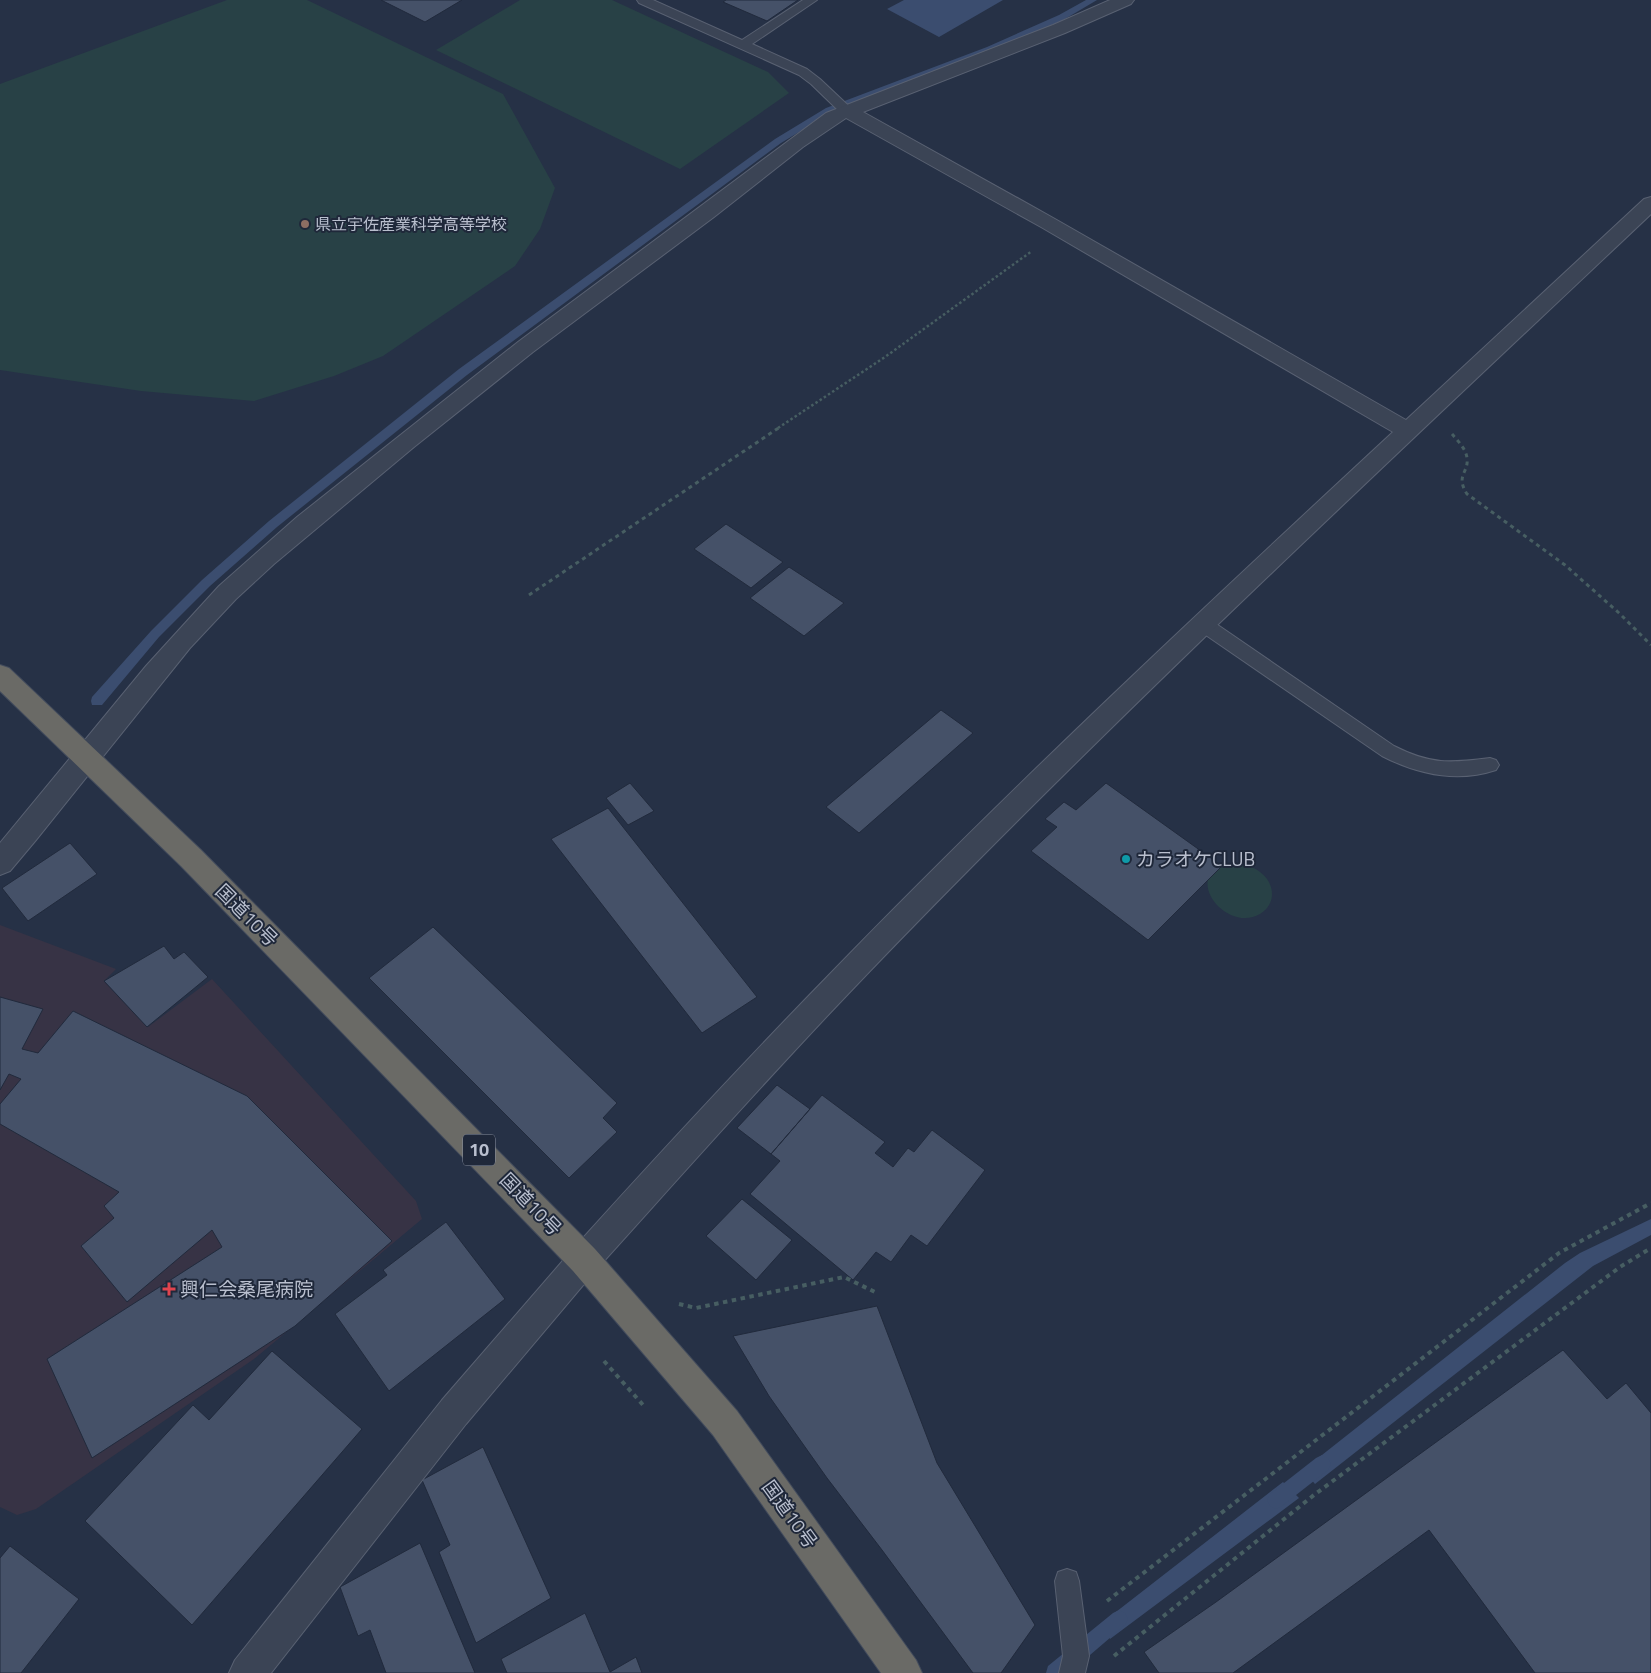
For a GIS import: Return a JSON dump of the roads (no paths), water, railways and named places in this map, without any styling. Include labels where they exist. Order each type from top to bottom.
[{"type":"highway","name":"国道10号","points":[[0,675],[191,858],[584,1260],[725,1423],[903,1673]]},
{"type":"street","points":[[0,864],[155,673],[209,612],[276,549],[443,411],[700,218],[805,136],[833,117],[1041,37],[1125,0]]},
{"type":"street","points":[[847,111],[1061,231],[1416,424]]},
{"type":"street","points":[[248,1673],[367,1520],[510,1346],[584,1260],[702,1129],[896,924],[1203,624],[1651,203]]},
{"type":"lane","points":[[642,0],[815,79],[826,89],[832,100],[847,111]]},
{"type":"lane","points":[[743,45],[811,0]]},
{"type":"lane","points":[[1203,624],[1388,750],[1413,763],[1431,767],[1456,768],[1490,765]]},
{"type":"lane","points":[[1066,1581],[1076,1656],[1072,1673]]},
{"type":"water","points":[[904,0],[1003,0],[939,37],[887,9]]},
{"type":"water","points":[[1651,1219],[1651,1235],[1593,1266],[1315,1484],[1303,1470],[1565,1263],[1580,1253]]},
{"type":"water","points":[[1283,1482],[1299,1498],[1110,1639],[1103,1622]]},
{"type":"waterway","points":[[97,701],[155,634],[206,583],[273,524],[463,372],[778,141],[829,110],[990,49],[1062,17],[1093,0]]},
{"type":"waterway","points":[[1276,1500],[1322,1464]]},
{"type":"waterway","points":[[1055,1673],[1119,1619]]},
{"type":"place","name":"県立宇佐産業科学高等学校","points":[[305,224]]},
{"type":"place","name":"カラオケCLUB","points":[[1126,859]]},
{"type":"place","name":"興仁会桑尾病院","points":[[169,1289]]}]
